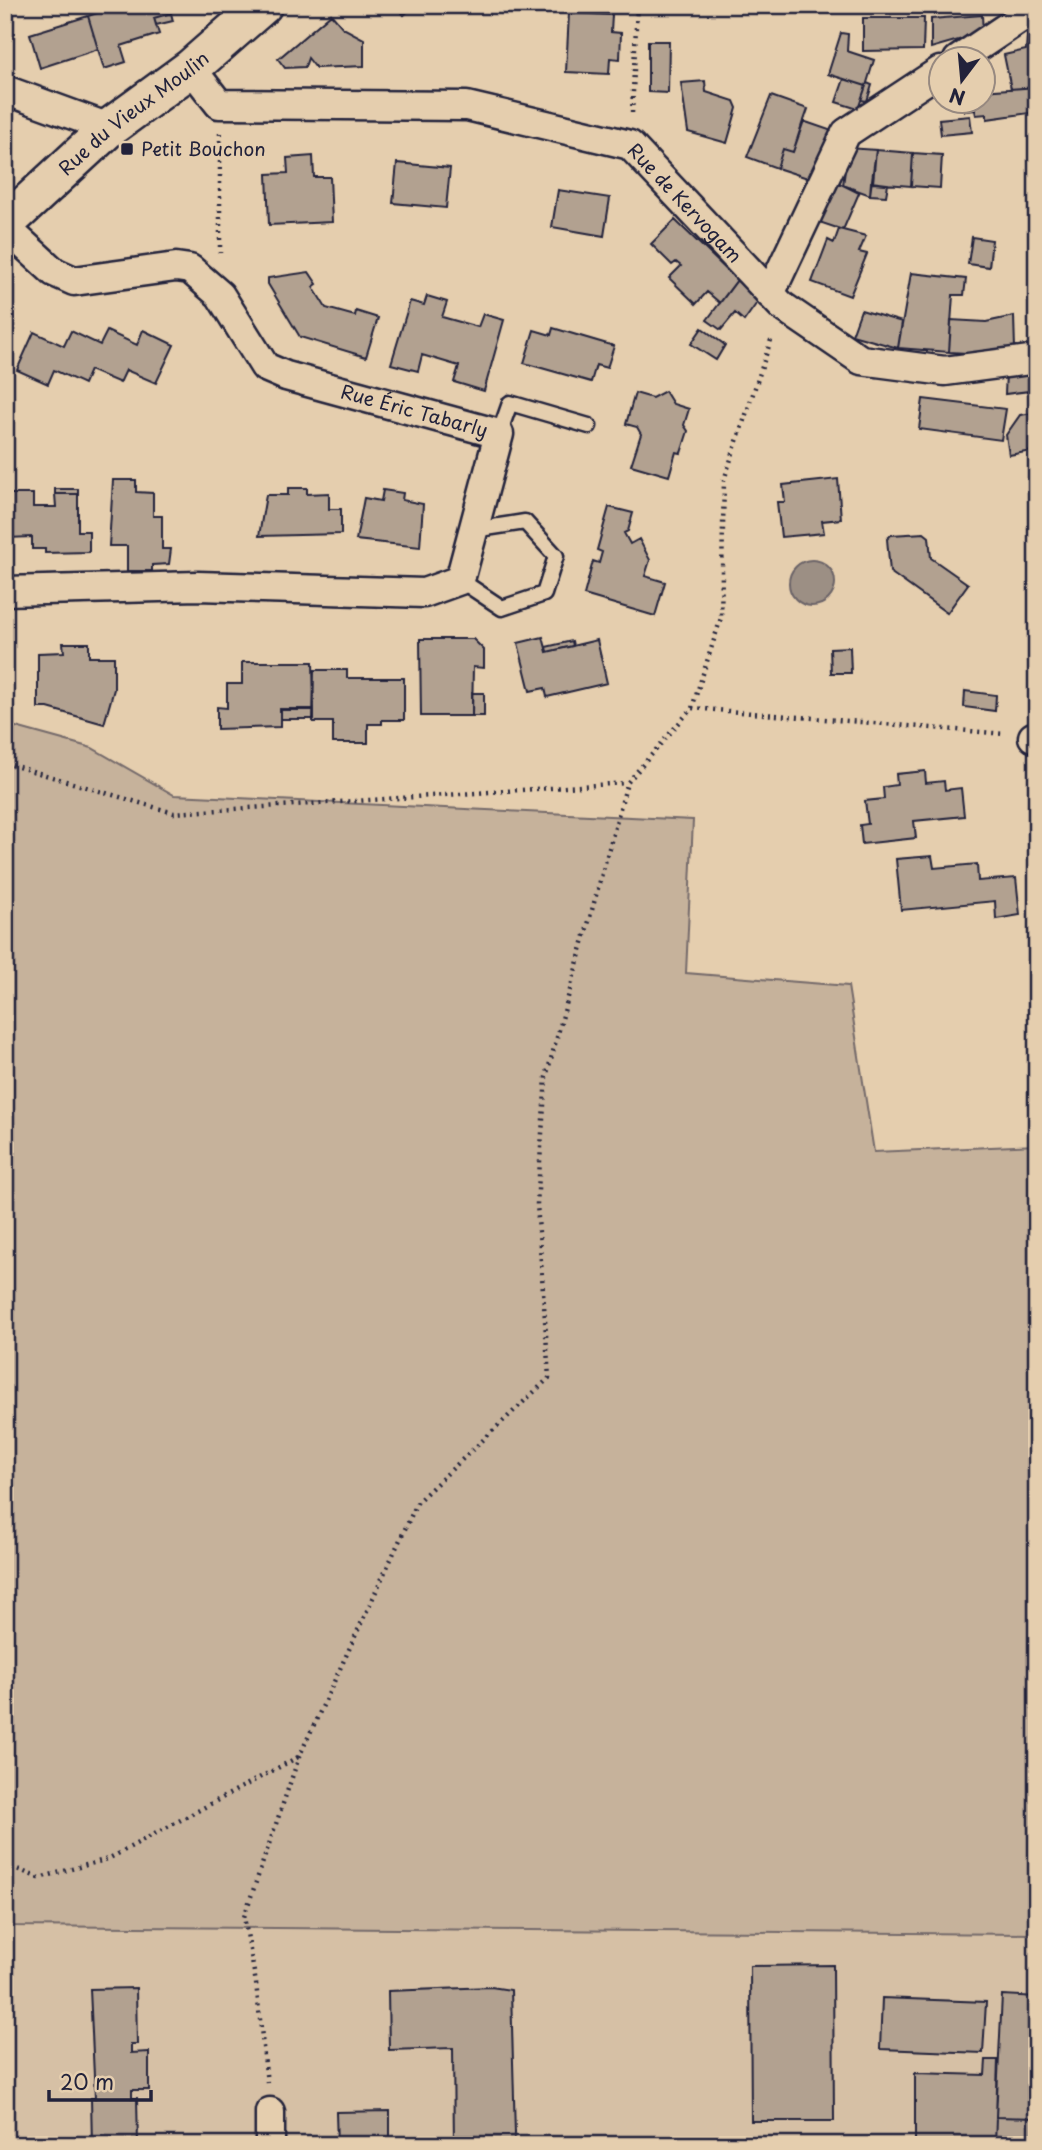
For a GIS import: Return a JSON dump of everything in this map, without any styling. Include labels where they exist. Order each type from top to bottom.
[{"type":"street","name":"Rue du Vieux Moulin","points":[[5,225],[109,128],[191,68],[262,5]]},
{"type":"street","points":[[979,46],[1019,19],[1021,5]]},
{"type":"street","points":[[191,68],[219,104]]},
{"type":"street","points":[[776,300],[846,134],[926,80]]},
{"type":"street","points":[[5,90],[109,128]]},
{"type":"street","name":"Rue de Kervogam","points":[[219,104],[467,106],[631,145],[776,300],[861,360],[945,371],[1037,359]]},
{"type":"street","name":"Rue Éric Tabarly","points":[[5,225],[54,272],[74,281],[176,267],[190,269],[220,295],[265,367],[286,376],[499,434],[460,580]]},
{"type":"street","points":[[5,591],[198,586],[425,593],[460,580]]},
{"type":"street","points":[[270,2112],[270,2145]]},
{"type":"lane","points":[[499,434],[510,403],[589,426]]},
{"type":"lane","points":[[460,580],[502,608],[544,594],[556,555],[525,522],[473,530]]},
{"type":"path","points":[[631,145],[636,5]]},
{"type":"path","points":[[219,104],[220,295]]},
{"type":"path","points":[[270,2112],[256,1983],[244,1917],[299,1757],[418,1501],[549,1378],[537,1204],[546,1077],[627,783],[692,708],[721,618],[724,480],[776,300]]},
{"type":"path","points":[[692,708],[1035,736]]},
{"type":"path","points":[[5,763],[174,813],[627,783]]},
{"type":"path","points":[[5,1864],[38,1878],[108,1859],[299,1757]]},
{"type":"shaded area","points":[[812,560],[828,567],[835,583],[828,599],[812,606],[796,599],[789,583],[796,567]]},
{"type":"shaded area","points":[[5,724],[92,748],[174,795],[693,820],[686,973],[848,986],[874,1152],[1037,1145],[1037,1934],[5,1926]]},
{"type":"shaded area","points":[[862,1924],[1037,1932],[1037,2145],[7,2145],[13,1926]]},
{"type":"building","points":[[122,5],[168,5],[171,13],[154,18],[159,34],[121,46],[126,62],[104,69],[88,16]]},
{"type":"building","points":[[395,5],[415,5],[404,15]]},
{"type":"building","points":[[1029,5],[1037,5],[1037,87],[1011,89],[1004,55],[1026,50]]},
{"type":"building","points":[[171,13],[173,21],[156,25],[154,18]]},
{"type":"building","points":[[569,13],[612,15],[611,32],[621,33],[620,59],[610,58],[609,74],[566,72]]},
{"type":"building","points":[[331,14],[343,28],[364,39],[364,66],[316,68],[308,58],[305,67],[285,68],[278,59]]},
{"type":"building","points":[[982,15],[983,33],[931,46],[931,19]]},
{"type":"building","points":[[88,16],[98,49],[40,68],[30,34]]},
{"type":"building","points":[[863,18],[924,18],[923,50],[863,51]]},
{"type":"building","points":[[841,33],[848,34],[847,51],[874,60],[866,86],[828,74]]},
{"type":"building","points":[[648,41],[669,41],[668,93],[648,92]]},
{"type":"building","points":[[844,79],[866,86],[858,109],[836,102]]},
{"type":"building","points":[[705,81],[706,92],[734,101],[737,108],[727,143],[688,132],[681,83]]},
{"type":"building","points":[[867,83],[872,85],[867,101],[861,100]]},
{"type":"building","points":[[1037,87],[1037,112],[987,119],[987,116],[996,116],[996,90]]},
{"type":"building","points":[[771,96],[808,109],[793,152],[783,149],[777,168],[747,157]]},
{"type":"building","points":[[970,116],[972,132],[941,135],[939,119]]},
{"type":"building","points":[[803,121],[838,133],[817,181],[777,168],[783,149],[793,152]]},
{"type":"building","points":[[848,148],[876,150],[870,195],[843,185]]},
{"type":"building","points":[[876,150],[913,153],[911,186],[873,183]]},
{"type":"building","points":[[913,153],[942,155],[940,188],[911,186]]},
{"type":"building","points":[[313,156],[314,177],[330,177],[332,222],[269,225],[267,174],[288,173],[287,158]]},
{"type":"building","points":[[397,163],[450,168],[446,208],[393,203]]},
{"type":"building","points":[[837,182],[859,193],[843,230],[819,222]]},
{"type":"building","points":[[871,182],[888,184],[886,196],[870,195]]},
{"type":"building","points":[[558,190],[610,198],[604,236],[552,227]]},
{"type":"building","points":[[675,220],[737,280],[720,303],[707,292],[696,304],[669,278],[681,266],[676,262],[672,265],[651,244]]},
{"type":"building","points":[[839,229],[866,236],[859,252],[867,254],[850,296],[812,282],[828,240],[834,243]]},
{"type":"building","points":[[972,237],[992,240],[989,267],[968,264]]},
{"type":"building","points":[[309,272],[317,284],[313,287],[326,308],[355,316],[356,311],[378,318],[366,357],[300,337],[268,284],[268,278]]},
{"type":"building","points":[[911,273],[966,279],[964,295],[953,295],[949,352],[898,348]]},
{"type":"building","points":[[737,280],[759,300],[744,321],[735,313],[721,330],[707,320]]},
{"type":"building","points":[[427,296],[447,302],[442,317],[478,327],[483,314],[504,320],[484,391],[454,382],[459,366],[422,355],[418,371],[391,364],[410,301],[424,305]]},
{"type":"building","points":[[861,310],[902,322],[898,348],[852,335]]},
{"type":"building","points":[[1014,316],[1015,349],[985,354],[949,352],[951,320],[986,322]]},
{"type":"building","points":[[553,328],[614,346],[607,368],[596,365],[591,382],[524,363],[534,330],[551,335]]},
{"type":"building","points":[[702,328],[725,345],[716,360],[691,344]]},
{"type":"building","points":[[143,330],[174,345],[156,383],[126,370],[120,383],[90,370],[84,384],[54,370],[48,384],[17,370],[34,332],[64,346],[71,331],[100,345],[107,331],[137,345]]},
{"type":"building","points":[[1037,369],[1037,390],[1005,394],[1006,373]]},
{"type":"building","points":[[665,391],[673,404],[689,409],[684,425],[688,431],[681,453],[676,452],[669,476],[631,465],[641,434],[637,427],[626,424],[635,393],[652,398]]},
{"type":"building","points":[[923,399],[1006,409],[1001,440],[919,429]]},
{"type":"building","points":[[1034,413],[1037,450],[1009,455],[1006,435],[1020,415]]},
{"type":"building","points":[[838,479],[841,519],[822,521],[824,533],[781,537],[777,502],[785,502],[783,485]]},
{"type":"building","points":[[113,480],[136,480],[136,492],[153,493],[153,516],[162,516],[162,549],[171,549],[169,564],[152,565],[152,571],[127,571],[127,546],[109,546]]},
{"type":"building","points":[[288,488],[307,488],[307,494],[329,493],[329,509],[341,509],[341,534],[259,536],[266,495],[288,495]]},
{"type":"building","points":[[55,489],[78,489],[78,494],[55,494]]},
{"type":"building","points":[[383,490],[403,493],[402,500],[423,504],[420,547],[356,540],[364,498],[381,501]]},
{"type":"building","points":[[7,494],[33,494],[33,507],[56,507],[55,494],[78,494],[78,531],[89,531],[89,552],[45,553],[45,549],[32,549],[32,537],[7,538]]},
{"type":"building","points":[[609,507],[633,513],[628,531],[624,533],[630,544],[639,539],[650,560],[645,576],[665,582],[655,616],[584,595],[593,561],[599,563],[602,552],[597,550]]},
{"type":"building","points":[[924,533],[929,537],[931,558],[968,584],[947,613],[890,572],[887,539],[891,535]]},
{"type":"building","points":[[543,637],[547,652],[597,640],[607,683],[547,697],[545,688],[530,691],[518,643]]},
{"type":"building","points":[[420,639],[473,639],[484,650],[484,668],[473,667],[472,716],[421,716]]},
{"type":"building","points":[[572,641],[573,646],[547,652],[546,647]]},
{"type":"building","points":[[63,643],[89,643],[89,657],[114,657],[114,689],[104,724],[48,708],[38,708],[38,653],[64,652]]},
{"type":"building","points":[[850,647],[851,673],[831,673],[830,648]]},
{"type":"building","points":[[242,662],[313,662],[314,709],[280,709],[280,727],[217,729],[217,707],[227,708],[227,684],[242,684]]},
{"type":"building","points":[[314,670],[347,670],[347,678],[404,678],[404,720],[382,720],[382,724],[368,724],[368,743],[333,743],[333,722],[313,722]]},
{"type":"building","points":[[965,691],[996,695],[995,711],[964,707]]},
{"type":"building","points":[[472,693],[484,693],[484,716],[472,716]]},
{"type":"building","points":[[281,710],[314,710],[314,719],[281,719]]},
{"type":"building","points":[[925,771],[926,783],[944,781],[945,790],[961,788],[964,816],[914,821],[916,838],[862,844],[860,825],[868,824],[865,801],[884,799],[883,787],[897,785],[896,774]]},
{"type":"building","points":[[932,856],[934,868],[977,864],[978,881],[1016,878],[1020,915],[996,919],[995,901],[901,910],[896,859]]},
{"type":"building","points":[[833,1965],[834,2121],[751,2121],[750,1966]]},
{"type":"building","points":[[491,1987],[511,1990],[515,2134],[513,2145],[454,2145],[453,2048],[389,2050],[388,1991]]},
{"type":"building","points":[[136,1988],[137,2044],[131,2044],[131,2053],[149,2052],[149,2090],[132,2090],[132,2098],[137,2098],[138,2145],[92,2145],[91,2098],[95,2098],[90,1989]]},
{"type":"building","points":[[1002,1995],[1037,1997],[1037,2118],[996,2117]]},
{"type":"building","points":[[882,1998],[986,2002],[983,2053],[880,2049]]},
{"type":"building","points":[[986,2060],[998,2060],[995,2145],[915,2145],[915,2073],[985,2075]]},
{"type":"building","points":[[390,2111],[390,2145],[337,2145],[336,2112]]},
{"type":"building","points":[[996,2117],[1037,2118],[1037,2145],[995,2145]]},
{"type":"place","name":"Petit Bouchon","points":[[127,149]]}]
